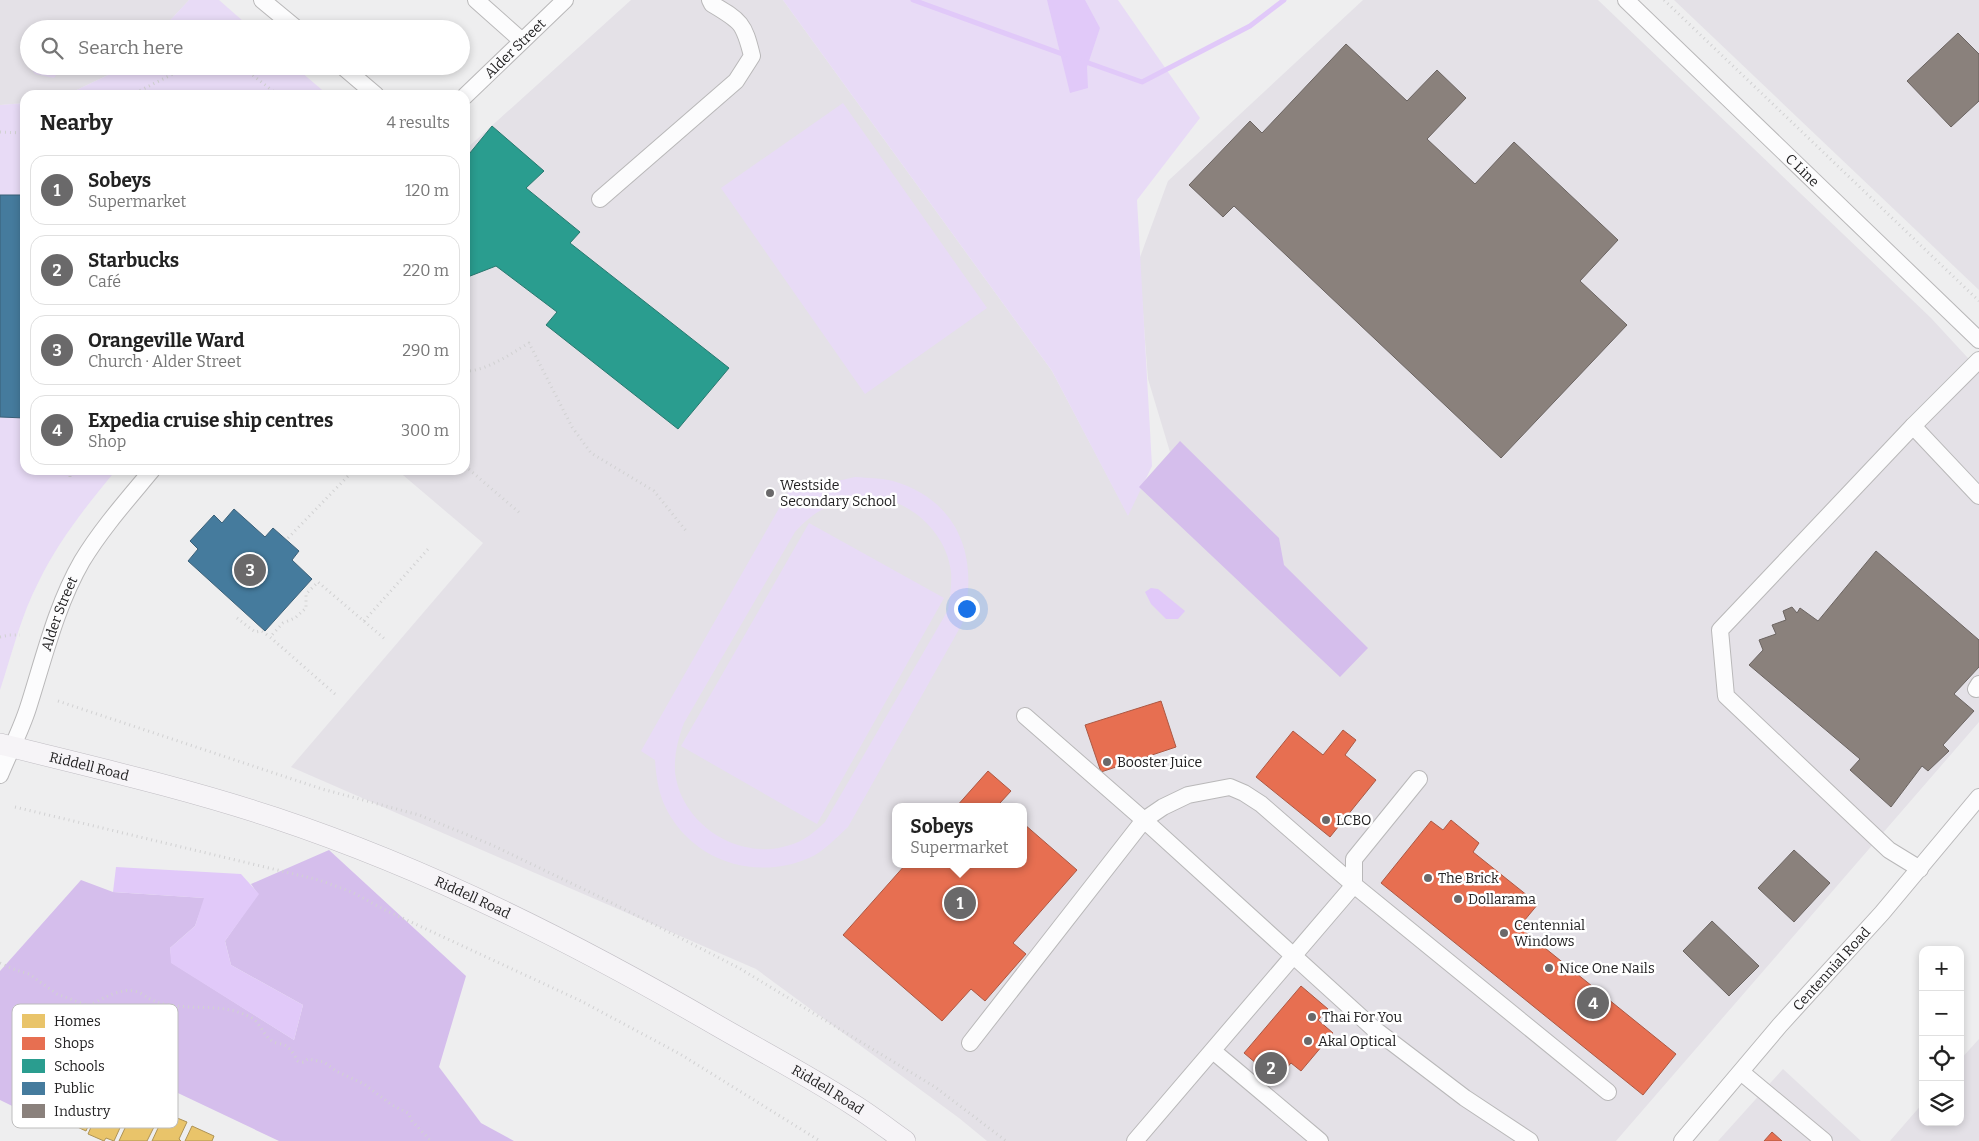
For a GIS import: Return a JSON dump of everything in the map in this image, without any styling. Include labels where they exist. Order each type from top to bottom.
[{"type":"main road","name":"Riddell Road","points":[[6,745],[237,805],[397,864],[531,923],[676,1002],[852,1104],[906,1141]]},
{"type":"street","points":[[262,0],[286,20]]},
{"type":"street","points":[[476,0],[522,42]]},
{"type":"street","name":"Alder Street","points":[[470,91],[565,0]]},
{"type":"street","points":[[600,199],[736,81],[752,56],[746,33],[735,18],[712,4],[710,0]]},
{"type":"street","name":"C Line","points":[[1626,0],[1979,340]]},
{"type":"street","points":[[353,75],[370,90]]},
{"type":"street","points":[[1920,869],[1890,850],[1726,696],[1720,630],[1913,426],[1979,360]]},
{"type":"street","points":[[1913,426],[1979,496]]},
{"type":"street","name":"Alder Street","points":[[0,775],[6,745],[28,710],[50,637],[70,584],[104,530],[148,475]]},
{"type":"street","points":[[1025,716],[1144,820],[1373,1028],[1465,1098],[1530,1141]]},
{"type":"street","points":[[1135,1141],[1354,885],[1354,859],[1419,779]]},
{"type":"street","points":[[970,1043],[1144,820],[1163,807],[1188,795],[1230,787],[1261,804],[1354,885],[1608,1092]]},
{"type":"street","name":"Centennial Road","points":[[1682,1141],[1920,869],[1979,797]]},
{"type":"street","points":[[1213,1051],[1320,1141]]},
{"type":"street","points":[[1741,1072],[1824,1141]]},
{"type":"path","points":[[1664,0],[1979,301]]},
{"type":"path","points":[[141,90],[171,75]]},
{"type":"path","points":[[252,75],[272,90]]},
{"type":"path","points":[[0,132],[20,133]]},
{"type":"path","points":[[470,371],[500,360],[529,343],[572,427],[591,453],[654,491],[687,532]]},
{"type":"path","points":[[470,470],[521,514]]},
{"type":"path","points":[[288,538],[350,475]]},
{"type":"path","points":[[364,621],[430,547]]},
{"type":"path","points":[[270,637],[283,623],[295,618],[306,608],[306,594],[318,582],[386,640]]},
{"type":"path","points":[[237,618],[255,632],[262,631],[270,637],[335,694]]},
{"type":"path","points":[[0,637],[20,635]]},
{"type":"path","points":[[58,701],[322,789],[419,815],[492,845],[606,900],[739,968],[935,1087],[1006,1141]]},
{"type":"path","points":[[15,807],[318,880],[352,892],[590,1005],[680,1054],[820,1141]]},
{"type":"path","points":[[0,963],[13,970],[29,974],[57,994],[84,1004]]},
{"type":"path","points":[[92,1004],[119,992],[130,991],[142,994],[147,999],[167,1004]]},
{"type":"path","points":[[178,1006],[224,1007],[254,1019],[268,1038],[273,1042],[286,1046],[298,1061],[303,1062],[308,1059],[324,1062],[336,1071],[364,1084],[392,1105],[408,1113],[431,1141]]},
{"type":"shaded area","points":[[0,0],[189,0],[170,20],[20,20],[20,75],[108,75],[77,90],[20,90],[20,103],[0,105]]},
{"type":"shaded area","points":[[189,0],[219,0],[242,20],[170,20]]},
{"type":"shaded area","points":[[631,0],[783,0],[1052,371],[1128,515],[1139,487],[1170,452],[1148,379],[1139,260],[1168,181],[1363,0],[1598,0],[1931,318],[1979,370],[1979,722],[1616,1141],[987,1141],[959,1118],[756,969],[291,767],[483,543],[403,475],[470,475],[470,145]]},
{"type":"shaded area","points":[[783,0],[1118,0],[1200,118],[1137,200],[1152,466],[1128,516],[1052,371]]},
{"type":"shaded area","points":[[1047,0],[1085,0],[1100,28],[1087,67],[1088,88],[1070,93]]},
{"type":"shaded area","points":[[1674,0],[1979,0],[1979,290]]},
{"type":"shaded area","points":[[40,75],[56,75],[54,78]]},
{"type":"shaded area","points":[[108,75],[305,75],[322,90],[77,90]]},
{"type":"shaded area","points":[[20,103],[20,475],[112,475],[74,523],[47,566],[27,607],[0,690],[0,105]]},
{"type":"shaded area","points":[[843,103],[987,308],[865,394],[721,188]]},
{"type":"shaded area","points":[[1180,441],[1279,538],[1284,565],[1368,648],[1340,677],[1139,487]]},
{"type":"shaded area","points":[[855,477],[893,481],[916,490],[935,503],[949,518],[960,536],[966,556],[968,578],[967,601],[962,624],[848,827],[814,855],[788,865],[767,868],[725,861],[706,852],[689,839],[675,823],[660,793],[655,760],[641,751],[794,482],[812,492],[833,482]],"holes":[[[858,497],[881,498],[894,502],[906,507],[928,524],[943,546],[948,559],[951,572],[948,610],[825,822],[809,836],[790,845],[771,849],[752,848],[733,843],[716,835],[701,823],[688,808],[680,791],[675,772],[675,759],[684,723],[795,532],[823,509]]]},
{"type":"shaded area","points":[[809,523],[944,598],[817,824],[681,746]]},
{"type":"shaded area","points":[[1151,588],[1158,589],[1185,611],[1178,619],[1166,619],[1151,604],[1145,592]]},
{"type":"shaded area","points":[[329,850],[466,976],[439,1067],[481,1123],[514,1141],[279,1141],[178,1093],[178,1004],[12,1004],[12,1106],[0,1100],[0,971],[81,880],[113,892],[205,898],[195,926],[170,948],[172,963],[294,1040],[303,1005],[231,965],[225,941],[258,894],[251,884]]},
{"type":"shaded area","points":[[116,867],[241,874],[259,894],[225,941],[231,965],[303,1005],[294,1040],[171,963],[170,948],[195,926],[204,898],[113,892]]},
{"type":"shaded area","points":[[1979,1039],[1979,1141],[1890,1141],[1919,1108],[1919,1126],[1964,1126],[1964,1056]]},
{"type":"shaded area","points":[[1783,1069],[1861,1141],[1718,1141]]},
{"type":"building: Homes","points":[[178,1118],[187,1122],[179,1139],[181,1141],[152,1141],[158,1128],[178,1128]]},
{"type":"building: Homes","points":[[192,1126],[214,1136],[212,1141],[185,1141]]},
{"type":"building: Homes","points":[[91,1128],[120,1128],[114,1141],[106,1138],[104,1141],[88,1134]]},
{"type":"building: Homes","points":[[125,1128],[154,1128],[147,1141],[119,1141]]},
{"type":"building: Shops","points":[[1161,701],[1176,747],[1101,772],[1085,725]]},
{"type":"building: Shops","points":[[1343,730],[1356,740],[1345,755],[1376,780],[1330,837],[1256,777],[1293,731],[1323,755]]},
{"type":"building: Shops","points":[[988,771],[1011,791],[1000,803],[960,803]]},
{"type":"building: Shops","points":[[1451,820],[1479,843],[1473,852],[1538,904],[1519,927],[1676,1054],[1643,1095],[1381,883],[1431,821],[1443,830]]},
{"type":"building: Shops","points":[[1027,827],[1077,870],[1013,943],[1026,954],[985,1001],[971,989],[942,1021],[843,935],[902,868],[1027,868]]},
{"type":"building: Shops","points":[[1301,986],[1328,1009],[1318,1020],[1333,1033],[1301,1071],[1291,1063],[1276,1080],[1244,1053]]},
{"type":"building: Shops","points":[[1772,1132],[1782,1141],[1764,1141]]},
{"type":"building: Schools","points":[[492,126],[544,171],[526,188],[580,232],[570,243],[729,368],[678,429],[546,325],[557,312],[496,266],[470,276],[470,153]]},
{"type":"building: Public","points":[[0,195],[20,195],[20,418],[0,417]]},
{"type":"building: Public","points":[[234,509],[265,537],[273,528],[299,551],[292,560],[312,579],[265,631],[188,561],[198,549],[190,541],[214,515],[222,523]]},
{"type":"building: Industry","points":[[1958,33],[1979,54],[1979,101],[1951,127],[1907,81]]},
{"type":"building: Industry","points":[[1346,44],[1407,101],[1437,70],[1466,98],[1427,139],[1475,184],[1514,142],[1618,240],[1580,281],[1627,325],[1501,458],[1234,206],[1223,217],[1189,185],[1250,121],[1262,133]]},
{"type":"building: Industry","points":[[1876,551],[1979,640],[1979,667],[1954,694],[1974,711],[1943,745],[1949,751],[1928,771],[1922,766],[1891,807],[1850,770],[1860,759],[1749,665],[1763,650],[1759,640],[1776,634],[1772,625],[1786,620],[1783,611],[1792,607],[1797,613],[1800,608],[1818,621]]},
{"type":"building: Industry","points":[[1794,850],[1830,883],[1794,922],[1758,888]]},
{"type":"building: Industry","points":[[1712,921],[1759,966],[1729,996],[1683,951]]},
{"type":"waterway","points":[[913,0],[1065,55]]},
{"type":"waterway","points":[[1083,61],[1142,82],[1250,26],[1284,0]]},
{"type":"place","name":"Westside Secondary School","points":[[770,493]]},
{"type":"place","name":"Orangeville Ward","points":[[250,570]]},
{"type":"place","name":"Booster Juice","points":[[1107,762]]},
{"type":"place","name":"LCBO","points":[[1326,820]]},
{"type":"place","name":"The Brick","points":[[1428,878]]},
{"type":"place","name":"Dollarama","points":[[1458,899]]},
{"type":"place","name":"Sobeys","points":[[960,903]]},
{"type":"place","name":"Centennial Windows","points":[[1504,933]]},
{"type":"place","name":"Nice One Nails","points":[[1549,968]]},
{"type":"place","name":"Expedia cruise ship centres","points":[[1593,1003]]},
{"type":"place","name":"Thai For You","points":[[1312,1017]]},
{"type":"place","name":"Akal Optical","points":[[1308,1041]]},
{"type":"place","name":"Starbucks","points":[[1271,1068]]}]
